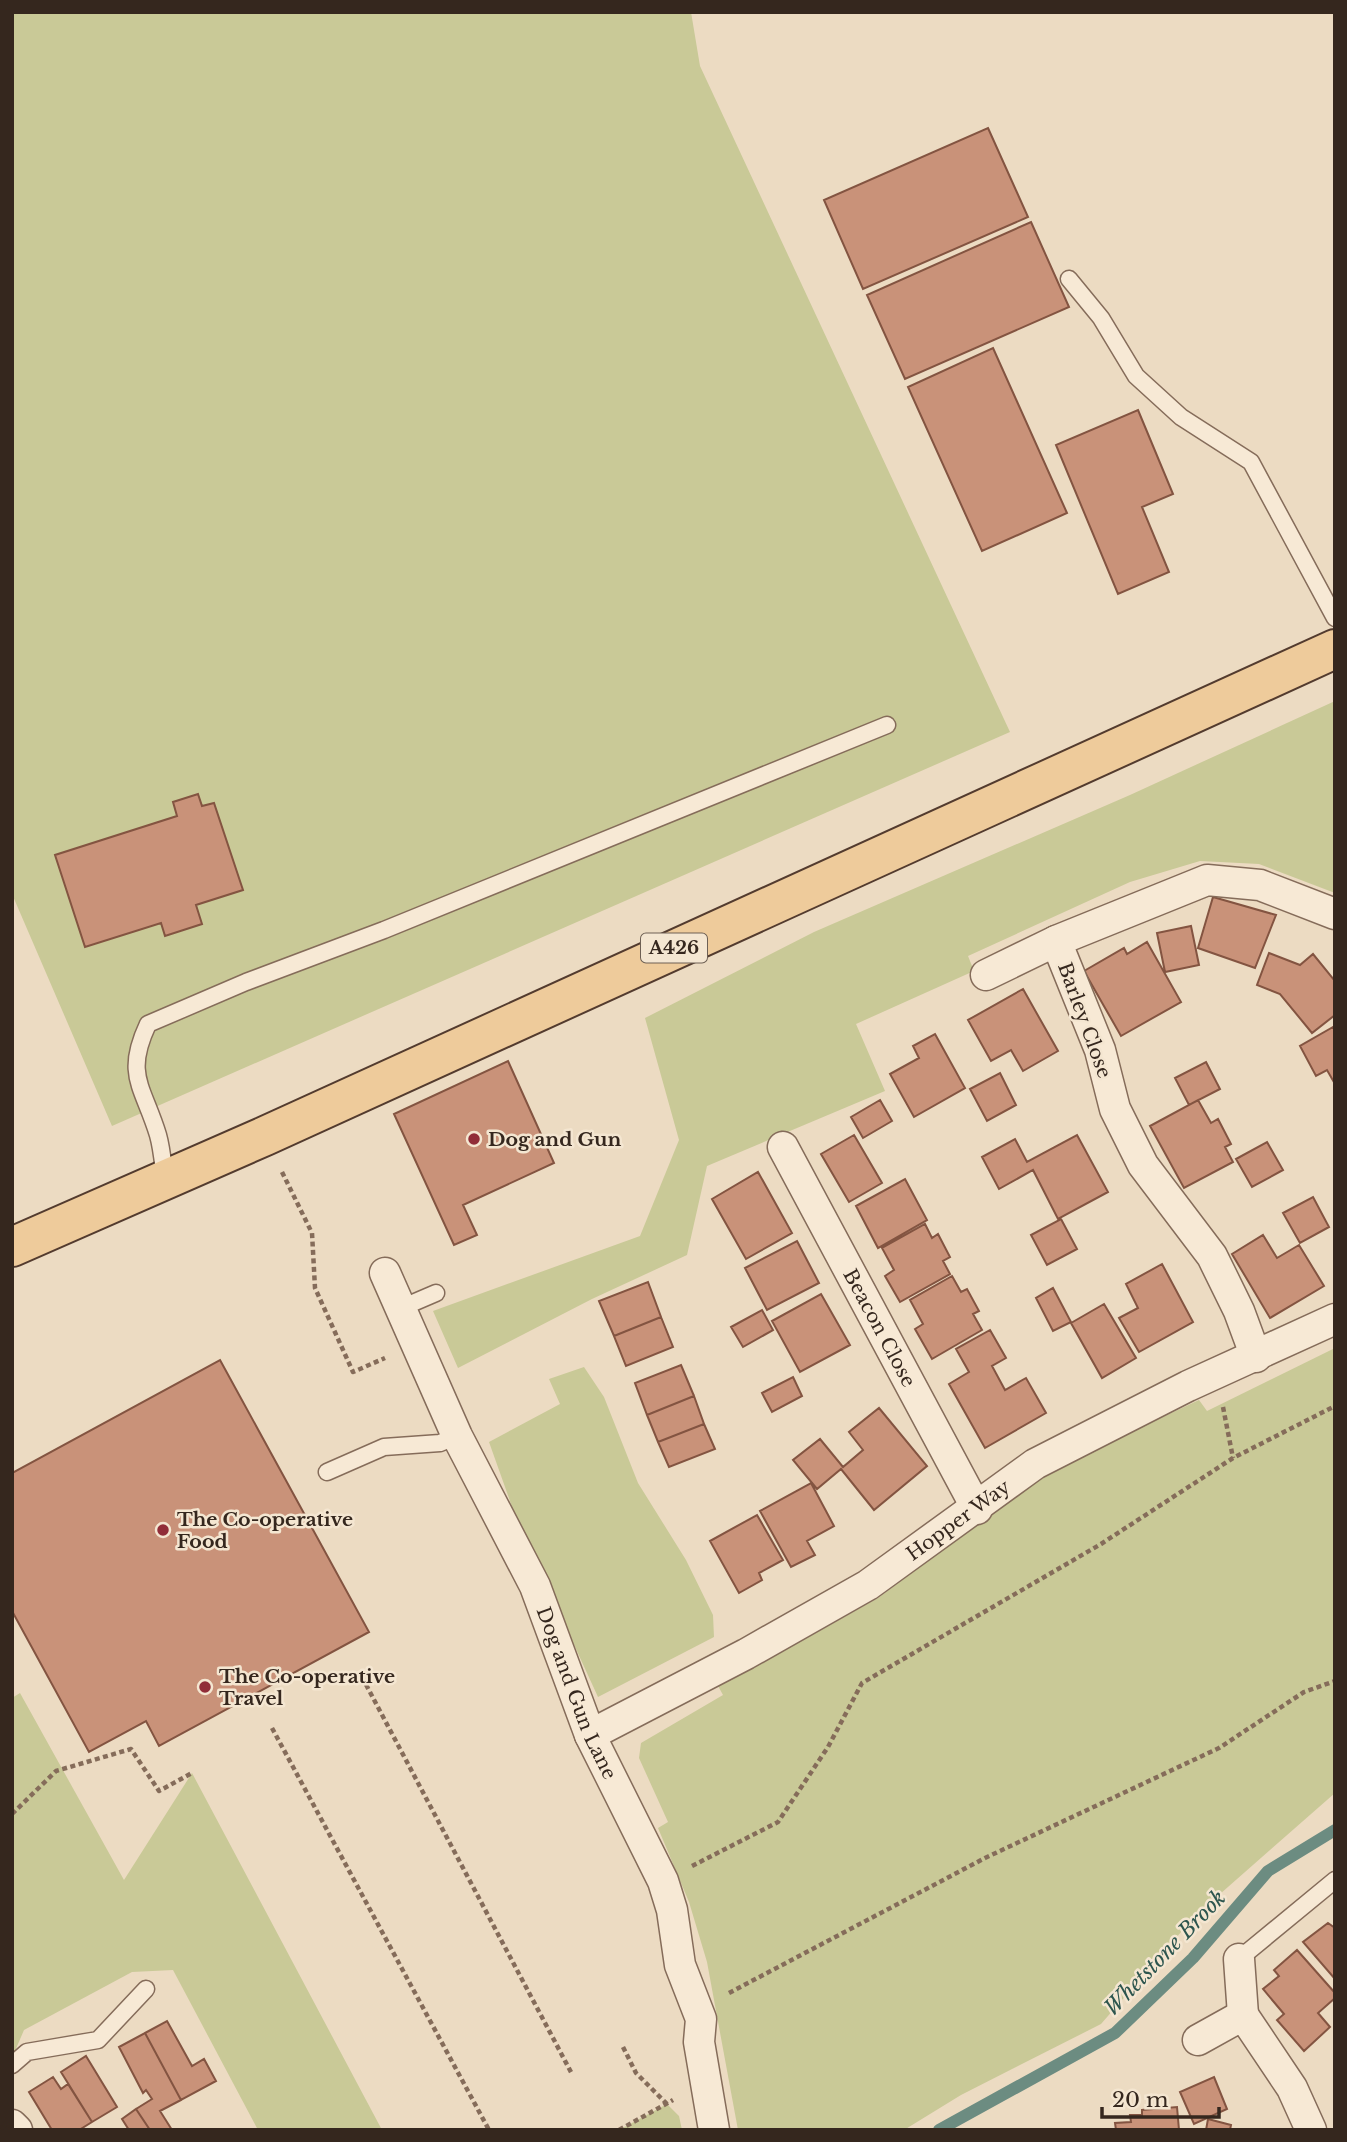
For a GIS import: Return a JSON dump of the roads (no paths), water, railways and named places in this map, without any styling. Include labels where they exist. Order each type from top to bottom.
[{"type":"main road","name":"A426","points":[[12,1247],[265,1136],[1335,649]]},
{"type":"street","name":"Barley Close","points":[[1256,1357],[1239,1311],[1212,1256],[1143,1165],[1115,1109],[1100,1050],[1056,941],[1207,880],[1260,884],[1335,914]]},
{"type":"street","points":[[986,975],[1056,941]]},
{"type":"street","name":"Beacon Close","points":[[783,1147],[977,1509]]},
{"type":"street","name":"Dog and Gun Lane","points":[[385,1273],[457,1436],[535,1586],[590,1735],[663,1881],[680,1965],[701,2019],[699,2042],[714,2130]]},
{"type":"street","name":"Hopper Way","points":[[590,1735],[746,1654],[868,1585],[977,1509],[1035,1464],[1188,1386],[1335,1319]]},
{"type":"street","points":[[1239,1959],[1244,2015],[1292,2088],[1311,2130]]},
{"type":"street","points":[[1198,2040],[1244,2015]]},
{"type":"street","points":[[12,2124],[17,2130]]},
{"type":"lane","points":[[1069,279],[1101,318],[1136,376],[1181,417],[1251,462],[1335,618]]},
{"type":"lane","points":[[165,1179],[159,1138],[136,1074],[136,1049],[148,1024],[246,982],[384,930],[887,726]]},
{"type":"lane","points":[[401,1308],[436,1293]]},
{"type":"lane","points":[[327,1472],[384,1447],[440,1443],[457,1436]]},
{"type":"lane","points":[[1239,1959],[1335,1880]]},
{"type":"lane","points":[[12,2065],[27,2052],[98,2040],[146,1989]]},
{"type":"waterway","name":"Whetstone Brook","points":[[939,2130],[1115,2033],[1193,1958],[1268,1871],[1335,1830]]},
{"type":"place","name":"Dog and Gun","points":[[474,1139]]},
{"type":"place","name":"The Co-operative Food","points":[[163,1530]]},
{"type":"place","name":"The Co-operative Travel","points":[[205,1687]]}]
